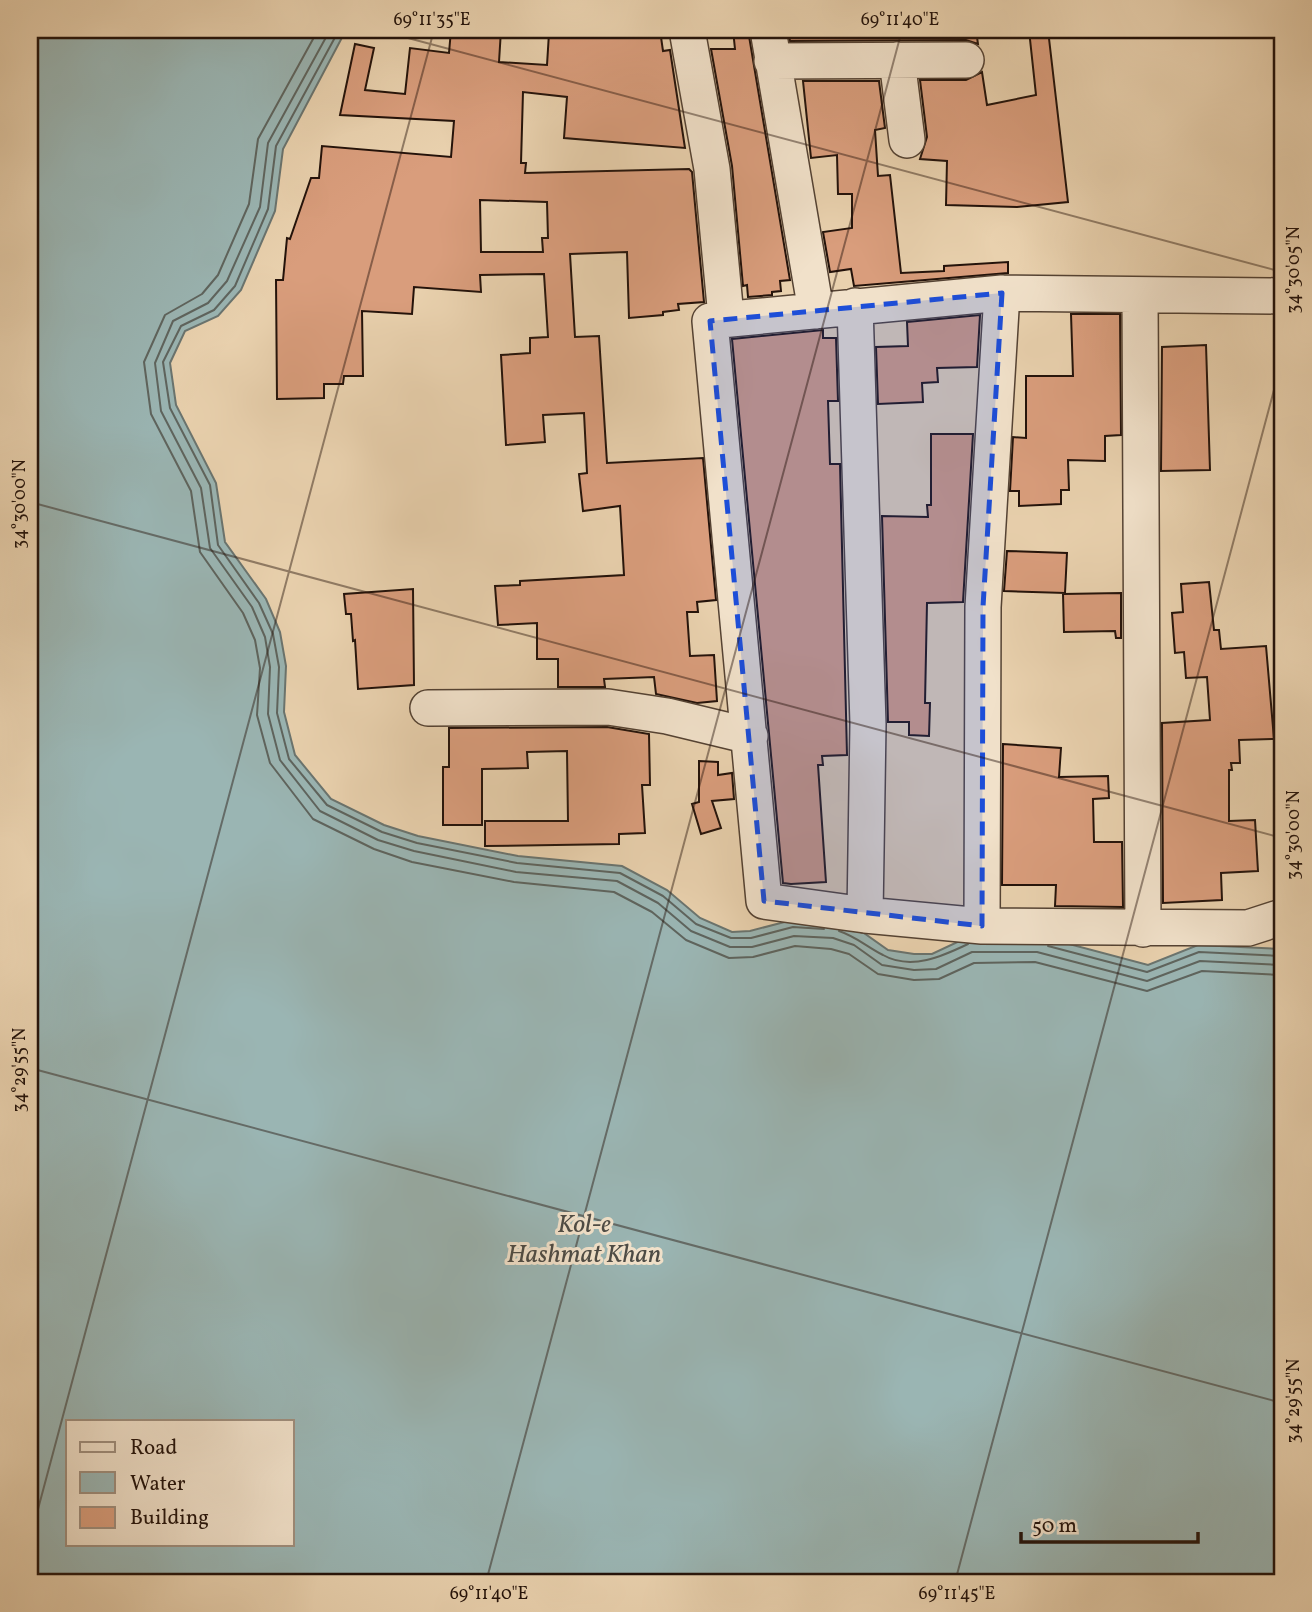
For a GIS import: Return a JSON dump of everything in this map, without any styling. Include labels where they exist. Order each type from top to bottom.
[{"type":"street","points":[[687,30],[712,169],[726,317]]},
{"type":"street","points":[[816,311],[770,45],[897,60],[966,60]]},
{"type":"street","points":[[897,60],[907,139]]},
{"type":"street","points":[[982,926],[983,607],[1002,293]]},
{"type":"street","points":[[1282,296],[1002,293],[726,317],[710,321],[764,901],[864,915],[982,926],[1248,928],[1282,917]]},
{"type":"street","points":[[1140,296],[1143,929]]},
{"type":"street","points":[[855,306],[868,724],[864,915]]},
{"type":"street","points":[[428,708],[608,707],[667,716],[750,736]]},
{"type":"highlighted area","points":[[1002,293],[983,607],[982,926],[764,901],[710,321]]},
{"type":"water","name":"Kol-e Hashmat Khan","points":[[30,30],[346,30],[283,149],[275,211],[241,290],[218,316],[185,331],[170,363],[176,405],[216,483],[225,542],[266,599],[280,632],[286,666],[284,712],[295,755],[331,799],[384,825],[418,836],[518,856],[622,866],[667,890],[700,918],[732,932],[750,931],[792,920],[861,931],[888,950],[914,954],[932,954],[968,937],[1039,936],[1148,965],[1198,945],[1282,949],[1282,1582],[30,1582]]},
{"type":"building","points":[[451,30],[501,30],[499,62],[547,65],[549,33],[556,33],[556,30],[660,30],[663,51],[670,50],[685,148],[564,138],[567,97],[523,92],[521,163],[526,163],[525,173],[689,169],[692,172],[704,302],[678,304],[679,310],[663,312],[663,315],[629,318],[627,252],[570,254],[575,337],[599,336],[607,463],[703,458],[716,600],[697,602],[698,612],[687,612],[690,656],[714,655],[717,701],[697,703],[656,694],[654,677],[604,679],[605,687],[558,687],[558,659],[537,659],[537,623],[498,625],[495,586],[520,585],[520,581],[624,575],[620,506],[583,511],[579,474],[587,473],[584,413],[543,415],[545,442],[506,445],[501,355],[530,353],[530,338],[548,337],[544,274],[480,275],[481,292],[414,287],[412,314],[362,311],[363,376],[344,376],[343,384],[324,384],[324,398],[277,399],[276,280],[283,280],[287,238],[290,239],[311,178],[319,178],[322,146],[451,157],[454,121],[340,115],[355,44],[374,48],[365,90],[405,94],[410,48],[449,53]],"holes":[[[480,200],[547,202],[548,238],[542,238],[543,252],[481,252]]]},
{"type":"building","points":[[733,30],[748,30],[790,280],[780,281],[781,291],[772,292],[772,295],[748,297],[747,285],[743,286],[732,166],[711,49],[735,49]]},
{"type":"building","points":[[788,30],[976,30],[978,44],[966,40],[790,41]]},
{"type":"building","points":[[1029,30],[1048,30],[1068,202],[1017,207],[946,205],[947,161],[920,159],[927,137],[920,80],[966,80],[982,72],[987,105],[1036,95]]},
{"type":"building","points":[[803,81],[879,81],[885,128],[875,130],[878,176],[890,175],[901,273],[944,271],[944,266],[1008,262],[1008,273],[854,286],[851,269],[830,272],[823,232],[852,228],[852,194],[838,194],[837,155],[811,158]]},
{"type":"building","points":[[1071,314],[1120,314],[1121,435],[1105,436],[1105,461],[1068,460],[1069,490],[1061,490],[1061,504],[1019,506],[1019,491],[1010,491],[1013,437],[1026,438],[1026,376],[1073,376]]},
{"type":"building","points":[[980,315],[977,367],[937,368],[938,382],[922,383],[923,402],[878,404],[876,347],[908,346],[907,322]]},
{"type":"building","points":[[823,330],[823,338],[836,338],[838,401],[828,401],[830,464],[840,464],[847,755],[822,756],[823,765],[818,765],[826,882],[791,884],[783,883],[732,339]]},
{"type":"building","points":[[1206,345],[1210,470],[1161,471],[1162,347]]},
{"type":"building","points":[[931,434],[973,434],[963,602],[927,603],[925,703],[930,703],[929,736],[909,735],[909,722],[888,722],[882,516],[928,517],[927,505],[931,505]]},
{"type":"building","points":[[1007,551],[1067,553],[1065,593],[1004,591]]},
{"type":"building","points":[[1209,582],[1214,630],[1219,630],[1221,649],[1266,646],[1274,739],[1239,740],[1240,763],[1231,763],[1232,770],[1229,770],[1229,821],[1255,820],[1258,871],[1221,873],[1222,900],[1163,903],[1162,723],[1210,720],[1207,677],[1186,678],[1184,652],[1175,653],[1172,613],[1183,612],[1181,584]]},
{"type":"building","points":[[413,589],[414,685],[358,689],[355,640],[353,641],[351,614],[346,614],[344,594]]},
{"type":"building","points":[[1121,593],[1121,638],[1116,638],[1115,631],[1064,632],[1063,594]]},
{"type":"building","points":[[607,727],[649,734],[650,785],[642,785],[645,833],[619,834],[619,844],[485,846],[485,821],[568,821],[567,751],[527,752],[528,768],[482,769],[482,825],[443,825],[443,767],[449,767],[449,728]]},
{"type":"building","points":[[1003,744],[1061,748],[1059,777],[1108,776],[1109,798],[1093,799],[1094,842],[1122,842],[1123,907],[1055,906],[1056,885],[1002,885]]},
{"type":"building","points":[[699,761],[718,762],[718,775],[732,773],[734,799],[712,801],[721,828],[701,834],[692,804],[699,802]]}]
